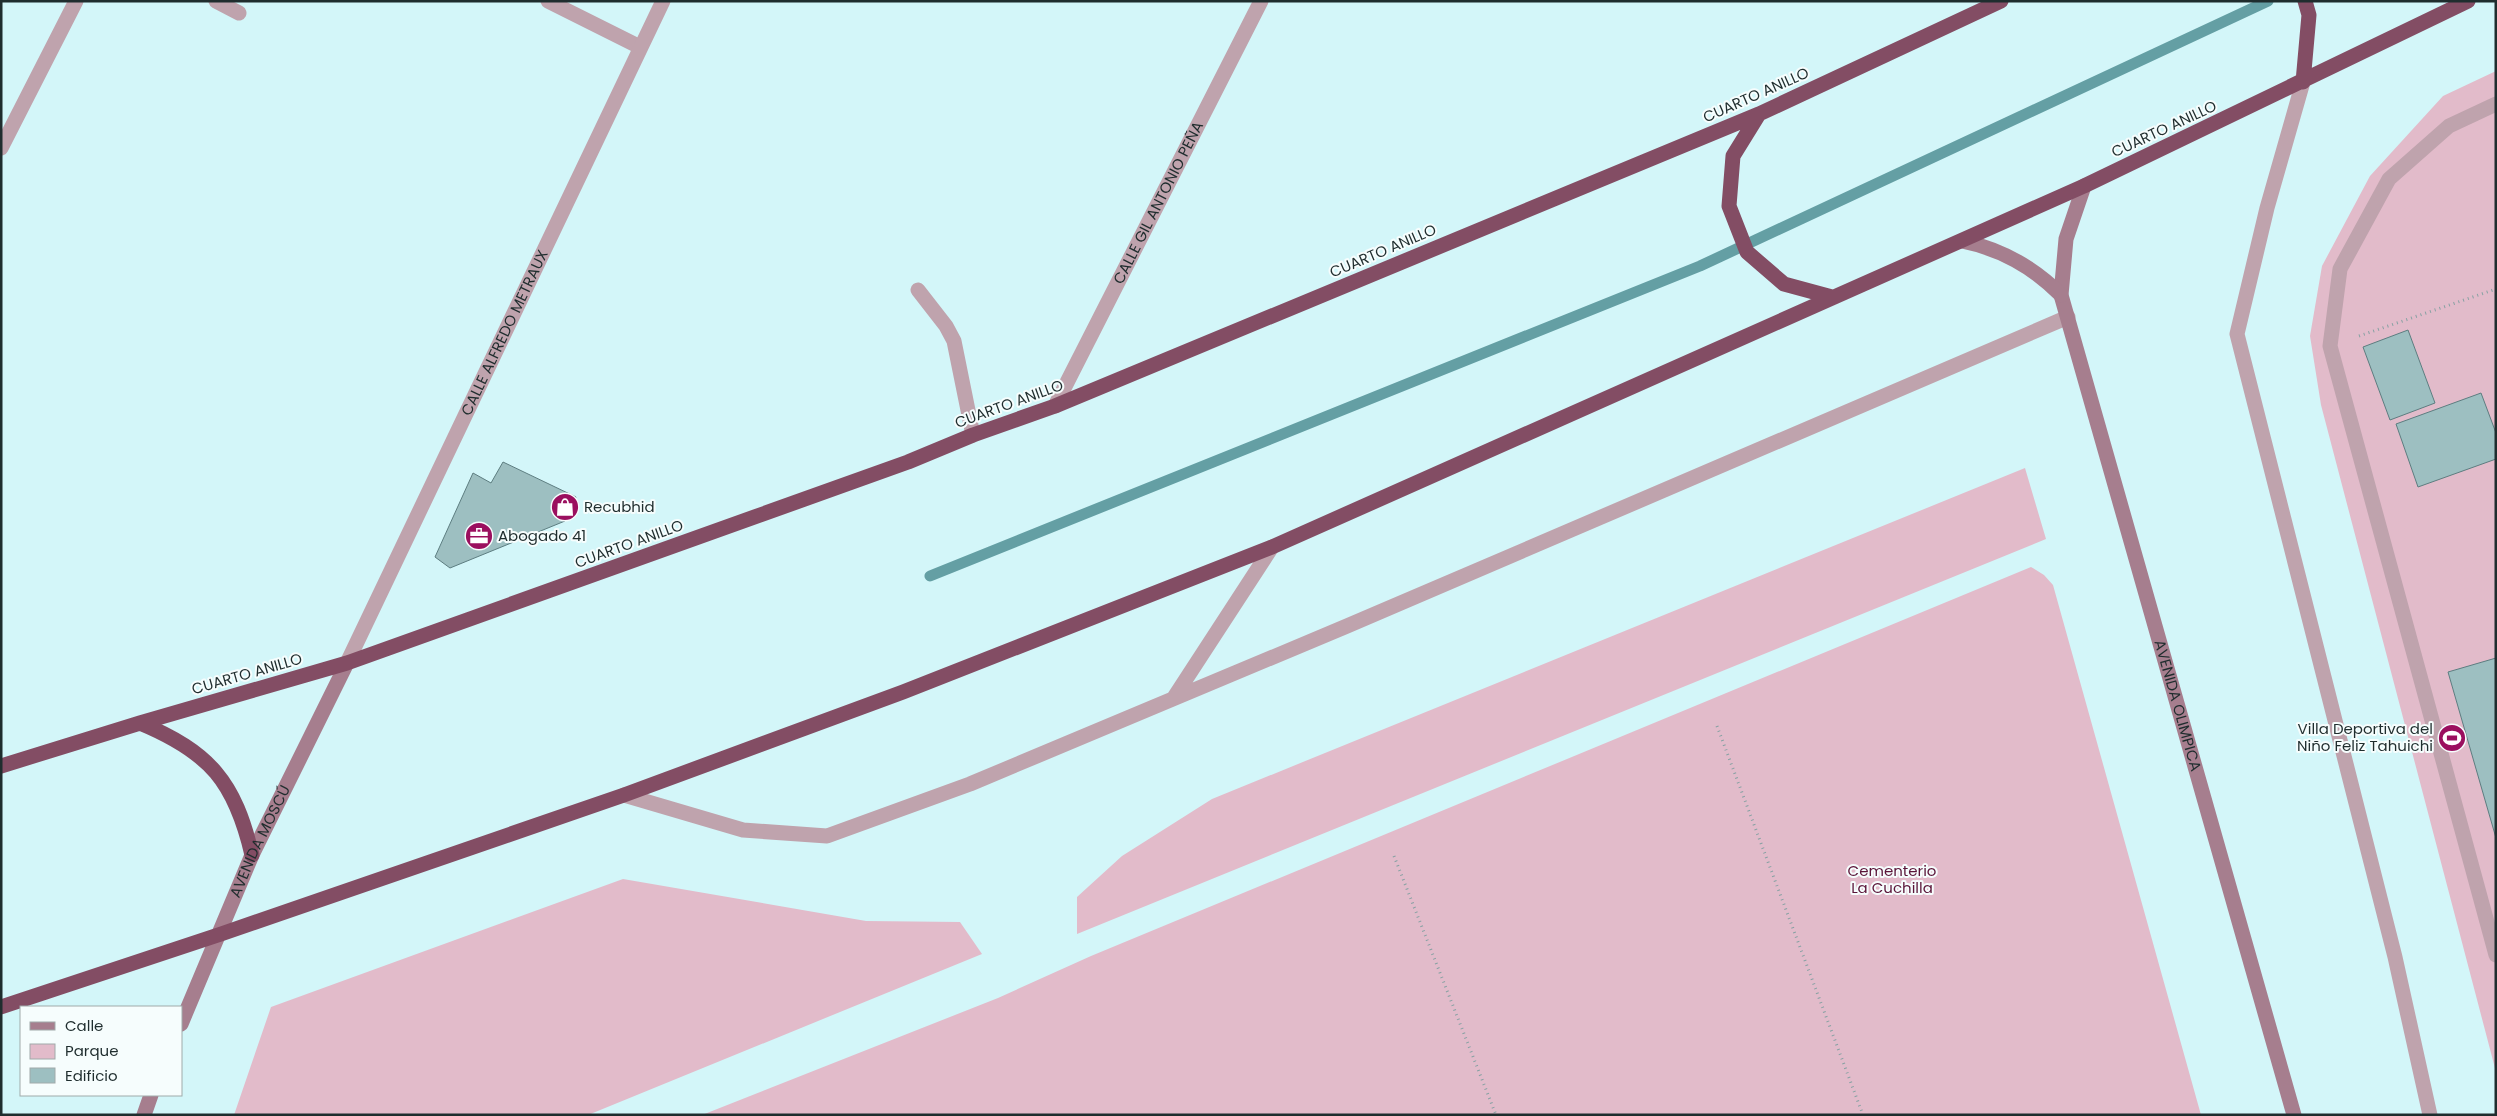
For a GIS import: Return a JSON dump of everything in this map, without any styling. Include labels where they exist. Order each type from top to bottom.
[{"type":"highway","name":"CUARTO ANILLO","points":[[1,766],[140,723],[347,663],[908,462],[973,435],[1055,406],[1759,114],[2000,1]]},
{"type":"highway","name":"CUARTO ANILLO","points":[[1,1006],[221,934],[624,795],[912,688],[1272,547],[2084,186],[2468,1]]},
{"type":"highway","points":[[2303,82],[2307,8]]},
{"type":"highway","points":[[1759,114],[1733,156],[1729,206],[1747,252],[1784,284],[1832,297]]},
{"type":"highway","points":[[140,723],[174,737],[204,759],[216,773],[227,787],[244,819],[252,855]]},
{"type":"street","points":[[1,148],[76,1]]},
{"type":"street","points":[[216,1],[239,13]]},
{"type":"street","points":[[548,1],[640,47]]},
{"type":"street","name":"CALLE ALFREDO METRAUX","points":[[347,663],[663,1]]},
{"type":"street","name":"CALLE GIL ANTONIO PEÑA","points":[[1055,406],[1261,1]]},
{"type":"street","points":[[2303,82],[2267,208],[2237,334],[2395,957],[2430,1115]]},
{"type":"street","points":[[2496,104],[2449,126],[2389,179],[2340,269],[2330,346],[2496,955]]},
{"type":"street","name":"AVENIDA OLIMPICA","points":[[2084,186],[2066,239],[2061,295],[2294,1115]]},
{"type":"street","name":"AVENIDA OLIMPICA","points":[[1962,241],[1984,246],[2026,265],[2045,279],[2061,295]]},
{"type":"street","points":[[918,290],[946,326],[954,341],[973,435]]},
{"type":"street","points":[[624,795],[743,830],[827,836],[970,784],[2068,317]]},
{"type":"street","points":[[1173,699],[1272,547]]},
{"type":"street","name":"AVENIDA MOSCÚ","points":[[182,1022],[221,934],[252,855],[347,663]]},
{"type":"street","points":[[144,1115],[150,1096]]},
{"type":"path","points":[[2330,346],[2496,289]]},
{"type":"path","points":[[1717,726],[1863,1115]]},
{"type":"path","points":[[1394,856],[1496,1115]]},
{"type":"green space","name":"Villa Deportiva del Niño Feliz Tahuichi","points":[[2496,71],[2496,1072],[2321,405],[2310,336],[2322,266],[2370,176],[2443,96]]},
{"type":"green space","points":[[2025,468],[2046,539],[1077,934],[1077,897],[1122,856],[1212,799]]},
{"type":"green space","name":"Cementerio La Cuchilla","points":[[2031,567],[2044,575],[2053,585],[2201,1115],[702,1115],[998,998],[1091,956]]},
{"type":"green space","points":[[623,879],[866,921],[960,922],[982,954],[588,1115],[234,1115],[271,1007]]},
{"type":"building","points":[[2408,330],[2435,403],[2390,420],[2363,347]]},
{"type":"building","points":[[2481,393],[2496,433],[2496,459],[2418,487],[2396,424]]},
{"type":"building","points":[[503,462],[576,497],[565,521],[450,568],[435,557],[473,473],[491,483]]},
{"type":"building","points":[[2496,658],[2496,838],[2448,672]]},
{"type":"waterway","points":[[930,576],[1700,266],[2268,1]]},
{"type":"place","name":"Recubhid","points":[[565,507]]},
{"type":"place","name":"Abogado 41","points":[[479,536]]},
{"type":"place","name":"Villa Deportiva del Niño Feliz Tahuichi","points":[[2452,738]]}]
